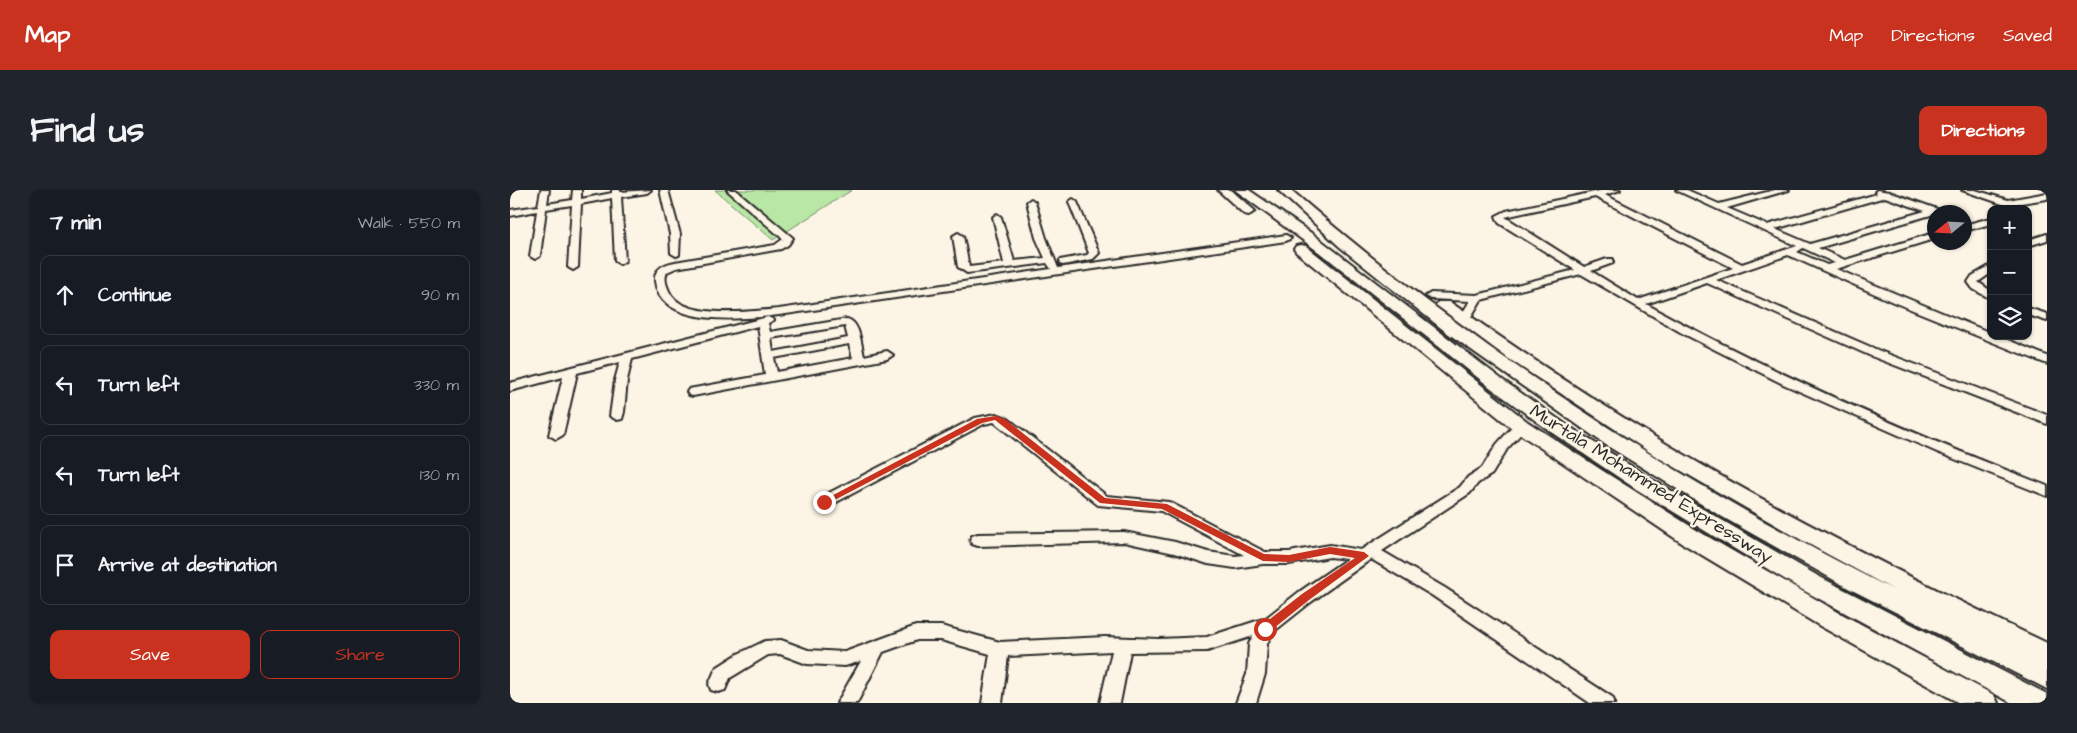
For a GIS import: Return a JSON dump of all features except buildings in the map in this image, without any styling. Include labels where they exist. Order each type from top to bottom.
[{"type":"highway","name":"Murtala Mohammed Expressway","points":[[1224,190],[1521,426],[1690,537],[1829,619],[1984,703]]},
{"type":"highway","name":"Murtala Mohammed Expressway","points":[[1241,190],[1349,268],[1475,368],[1590,450],[1708,524],[1844,602],[2038,703]]},
{"type":"highway","name":"Murtala Mohammed Expressway","points":[[1284,190],[1302,198],[1431,296],[1573,396],[1721,486],[1871,568],[2047,655]]},
{"type":"highway","name":"Murtala Mohammed Expressway","points":[[1302,198],[1352,250],[1452,329],[1613,441],[1726,510],[1859,583],[2047,678]]},
{"type":"highway","points":[[1272,214],[1294,215],[1302,198]]},
{"type":"highway","points":[[1613,441],[1721,486]]},
{"type":"highway","points":[[1590,450],[1648,510]]},
{"type":"street","points":[[535,256],[544,208],[545,190]]},
{"type":"street","points":[[572,267],[577,190]]},
{"type":"street","points":[[510,213],[577,202],[616,193],[647,190]]},
{"type":"street","points":[[664,190],[675,234],[676,253]]},
{"type":"street","points":[[731,190],[788,238],[785,244],[763,250],[667,267],[660,274],[661,289],[666,299],[679,308],[709,314],[749,315],[794,310],[1090,257],[1094,253],[1073,202]]},
{"type":"street","points":[[1616,190],[1500,216],[1502,221],[1582,271],[1690,334],[1794,384],[1946,452],[2047,491]]},
{"type":"street","points":[[1680,190],[1844,263]]},
{"type":"street","points":[[1719,207],[1785,190]]},
{"type":"street","points":[[1873,190],[1927,209]]},
{"type":"street","points":[[1966,190],[2009,205]]},
{"type":"street","points":[[616,193],[620,261]]},
{"type":"street","points":[[1596,194],[1741,268]]},
{"type":"street","points":[[1768,228],[1886,194]]},
{"type":"street","points":[[2016,205],[2047,196]]},
{"type":"street","points":[[1031,202],[1053,265]]},
{"type":"street","points":[[1637,304],[1809,246],[1927,214]]},
{"type":"street","points":[[997,217],[1010,266]]},
{"type":"street","points":[[1972,226],[1987,221]]},
{"type":"street","points":[[958,236],[963,267],[967,270],[1053,265],[1286,238]]},
{"type":"street","points":[[2032,242],[2047,237]]},
{"type":"street","points":[[1826,269],[1927,238]]},
{"type":"street","points":[[1791,253],[1967,329],[2047,360]]},
{"type":"street","points":[[1431,296],[1477,298],[1582,271],[1610,261]]},
{"type":"street","points":[[1987,271],[1976,278],[1974,282],[1976,287],[1987,294]]},
{"type":"street","points":[[1708,280],[1817,330],[1924,374],[2047,420]]},
{"type":"street","points":[[1464,320],[1477,298]]},
{"type":"street","points":[[510,387],[766,321],[794,310]]},
{"type":"street","points":[[2032,312],[2047,318]]},
{"type":"street","points":[[766,321],[772,335],[776,355],[775,375]]},
{"type":"street","points":[[766,321],[775,375]]},
{"type":"street","points":[[772,335],[844,322],[850,324],[859,360]]},
{"type":"street","points":[[776,355],[854,340]]},
{"type":"street","points":[[693,392],[886,355]]},
{"type":"street","points":[[617,416],[621,382],[627,362],[626,356]]},
{"type":"street","points":[[556,435],[571,371]]},
{"type":"street","points":[[824,502],[980,421],[996,418],[1103,501],[1164,506],[1263,558]]},
{"type":"street","points":[[1246,703],[1256,674],[1258,644],[1265,629],[1305,597],[1400,530],[1465,490],[1473,480],[1487,470],[1502,447],[1521,426]]},
{"type":"street","points":[[978,540],[1124,537],[1175,548],[1208,558],[1235,562],[1263,558],[1289,558],[1330,551],[1368,554],[1440,592],[1605,703]]},
{"type":"street","points":[[718,684],[723,673],[765,648],[781,647],[807,658],[845,658],[916,633],[940,633],[1000,649],[1104,644],[1159,646],[1207,644],[1276,622]]},
{"type":"street","points":[[1110,703],[1122,645]]},
{"type":"street","points":[[847,703],[854,687],[870,663],[877,646]]},
{"type":"street","points":[[992,703],[1000,649]]},
{"type":"green space","points":[[715,190],[852,190],[773,240]]},
{"type":"route","points":[[824,502],[980,421],[996,418],[1044,453],[1061,469],[1103,501],[1164,506],[1263,558],[1289,558],[1330,551],[1364,556],[1305,597],[1284,616],[1265,629]]}]
